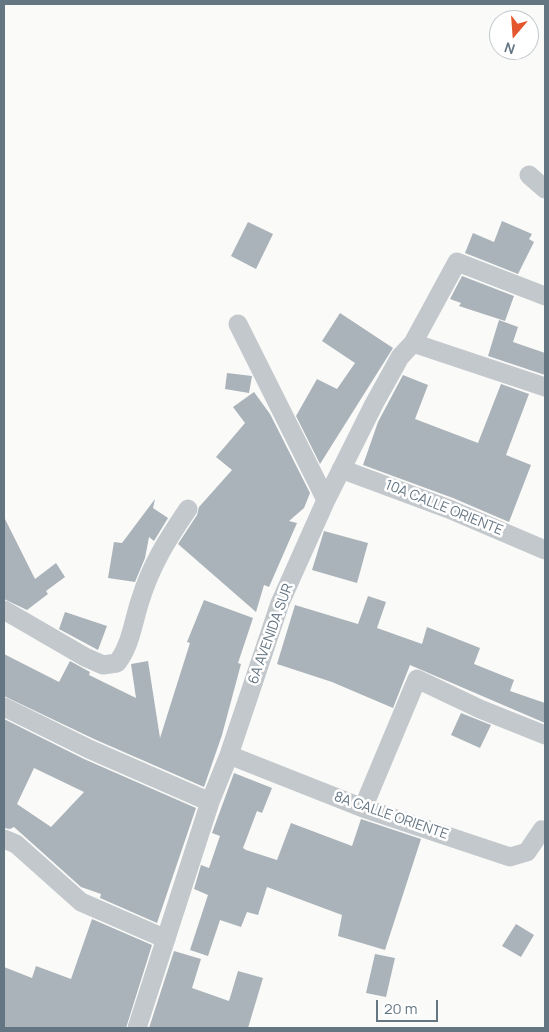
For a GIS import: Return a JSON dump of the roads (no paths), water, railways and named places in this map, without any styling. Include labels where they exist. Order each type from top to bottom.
[{"type":"street","points":[[529,176],[545,189]]},
{"type":"street","name":"6A AVENIDA SUR","points":[[137,1028],[210,802],[229,755],[280,603],[326,500],[400,357],[413,342],[457,262],[545,296]]},
{"type":"street","points":[[238,324],[326,500]]},
{"type":"street","points":[[413,342],[545,387]]},
{"type":"street","name":"10A CALLE ORIENTE","points":[[342,469],[449,509],[545,550]]},
{"type":"street","points":[[4,610],[85,657],[104,665],[117,663],[128,644],[140,601],[163,545],[188,509]]},
{"type":"street","points":[[363,808],[417,679],[480,709],[545,735]]},
{"type":"street","points":[[4,707],[89,749],[210,802]]},
{"type":"street","name":"8A CALLE ORIENTE","points":[[229,755],[363,808],[510,857],[527,852],[544,826]]},
{"type":"street","points":[[4,838],[16,844],[81,902],[166,938]]}]
